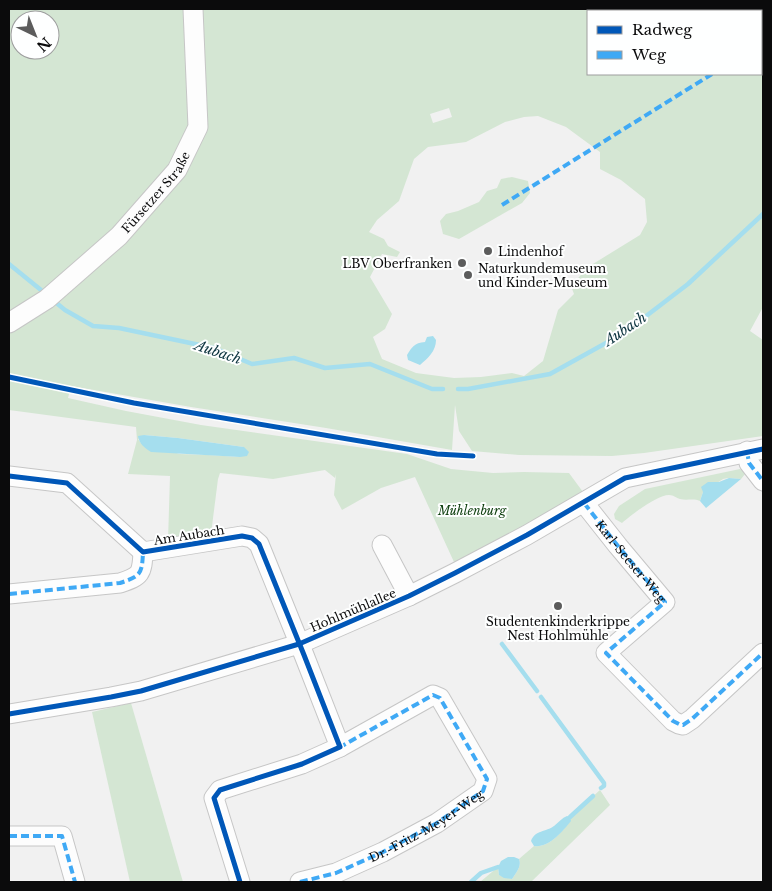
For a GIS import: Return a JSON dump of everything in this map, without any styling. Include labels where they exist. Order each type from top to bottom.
[{"type":"street","name":"Fürsetzer Straße","points":[[9,323],[47,299],[119,236],[177,170],[198,127],[193,9]]},
{"type":"street","name":"Hohlmühlallee","points":[[9,714],[111,698],[141,691],[299,644],[409,596],[493,554],[584,503],[624,478],[755,450]]},
{"type":"street","points":[[755,450],[749,463],[763,481]]},
{"type":"street","name":"Am Aubach","points":[[9,476],[67,483],[143,552]]},
{"type":"street","name":"Karl-Seeser-Weg","points":[[584,503],[665,602],[606,654],[673,721],[683,725],[692,719],[763,652]]},
{"type":"street","name":"Am Aubach","points":[[143,552],[242,536],[252,538],[259,544],[299,644]]},
{"type":"street","name":"Hohlmühlallee","points":[[382,545],[409,596]]},
{"type":"street","name":"Am Aubach","points":[[9,594],[120,583],[135,578],[142,569],[143,552]]},
{"type":"street","points":[[299,644],[340,747]]},
{"type":"street","name":"Dr.-Fritz-Meyer-Weg","points":[[240,882],[214,798],[220,790],[302,764],[340,747],[433,694],[440,698],[487,779],[483,791],[437,823],[383,852],[336,872],[300,882]]},
{"type":"street","points":[[9,836],[62,836],[75,882]]},
{"type":"green space","points":[[9,9],[185,9],[193,126],[173,168],[113,231],[47,289],[9,311]]},
{"type":"green space","name":"Mühlenburg","points":[[193,9],[763,9],[763,307],[750,331],[763,340],[763,436],[612,456],[519,455],[472,451],[459,431],[455,405],[452,450],[71,386],[68,398],[126,411],[201,425],[407,454],[451,469],[493,473],[569,473],[583,492],[487,546],[454,562],[415,477],[381,488],[342,510],[334,495],[336,474],[335,478],[325,470],[273,479],[220,473],[211,534],[168,541],[170,476],[128,474],[137,440],[136,427],[9,410],[9,332],[119,236],[198,128]],"holes":[[[449,108],[452,117],[433,123],[430,114]],[[538,116],[566,127],[600,152],[600,169],[621,180],[645,199],[647,222],[640,235],[588,267],[571,286],[574,294],[558,310],[543,361],[524,376],[512,373],[454,378],[416,373],[382,359],[373,337],[385,329],[392,314],[370,277],[382,254],[397,257],[400,252],[388,246],[384,239],[369,232],[377,220],[399,201],[414,159],[428,147],[466,142],[505,122],[524,117]],[[144,435],[178,438],[244,447],[240,457],[180,454],[141,443],[138,439]]]},
{"type":"green space","points":[[512,177],[528,181],[530,193],[522,203],[459,239],[443,234],[440,221],[446,214],[479,202],[487,191],[497,188],[501,179]]},
{"type":"green space","points":[[740,469],[745,474],[741,479],[723,479],[703,492],[700,501],[683,500],[671,495],[664,496],[644,506],[622,523],[615,519],[614,514],[619,506],[645,489]]},
{"type":"green space","points":[[131,703],[183,882],[130,882],[92,712]]},
{"type":"green space","points":[[600,790],[610,805],[531,882],[480,882],[498,867],[499,875],[512,879],[519,867],[519,859],[534,846],[540,846],[555,838],[570,821],[570,817]]},
{"type":"water","points":[[433,336],[436,340],[435,348],[426,360],[420,365],[408,360],[407,355],[414,346],[425,342],[427,337]]},
{"type":"water","points":[[144,435],[244,447],[249,452],[247,456],[240,457],[151,452],[140,441],[138,436]]},
{"type":"water","points":[[729,478],[741,479],[706,508],[700,501],[703,492],[701,487],[708,482],[719,482]]},
{"type":"water","points":[[567,816],[570,817],[571,821],[559,834],[550,842],[534,846],[531,841],[535,835],[551,828]]},
{"type":"water","points":[[508,857],[519,859],[520,862],[512,879],[499,875],[498,867],[501,861]]},
{"type":"waterway","name":"Aubach","points":[[458,389],[468,389],[550,374],[624,333],[688,284],[763,214]]},
{"type":"waterway","name":"Aubach","points":[[9,264],[41,290]]},
{"type":"waterway","name":"Aubach","points":[[54,301],[65,310],[93,326],[119,328],[214,348],[252,364],[294,358],[325,368],[370,364],[432,389],[443,389]]},
{"type":"waterway","points":[[502,644],[537,691]]},
{"type":"waterway","points":[[541,697],[604,783],[604,786],[601,788]]},
{"type":"waterway","points":[[570,817],[593,796]]},
{"type":"waterway","points":[[471,882],[481,873],[498,867]]},
{"type":"marked path","points":[[502,205],[710,75]]},
{"type":"marked path","points":[[747,451],[749,463],[763,481]]},
{"type":"marked path","points":[[584,503],[665,602],[606,653],[673,721],[683,725],[692,719],[763,653]]},
{"type":"marked path","points":[[9,594],[120,583],[139,573],[143,552]]},
{"type":"marked path","points":[[300,882],[336,873],[383,852],[437,823],[483,791],[487,779],[440,698],[433,695],[340,747]]},
{"type":"marked path","points":[[9,836],[62,836],[75,882]]},
{"type":"cycle path","points":[[9,377],[134,403],[437,454],[473,456]]},
{"type":"cycle path","points":[[9,714],[141,691],[299,644],[409,596],[455,573],[527,535],[625,478],[763,449]]},
{"type":"cycle path","points":[[9,476],[67,483],[143,552],[242,536],[252,538],[259,544],[340,747],[302,764],[220,790],[214,798],[240,882]]},
{"type":"place","name":"Lindenhof","points":[[488,251]]},
{"type":"place","name":"LBV Oberfranken","points":[[462,263]]},
{"type":"place","name":"Naturkundemuseum und Kinder-Museum","points":[[468,275]]},
{"type":"place","name":"Studentenkinderkrippe Nest Hohlmühle","points":[[558,606]]}]
